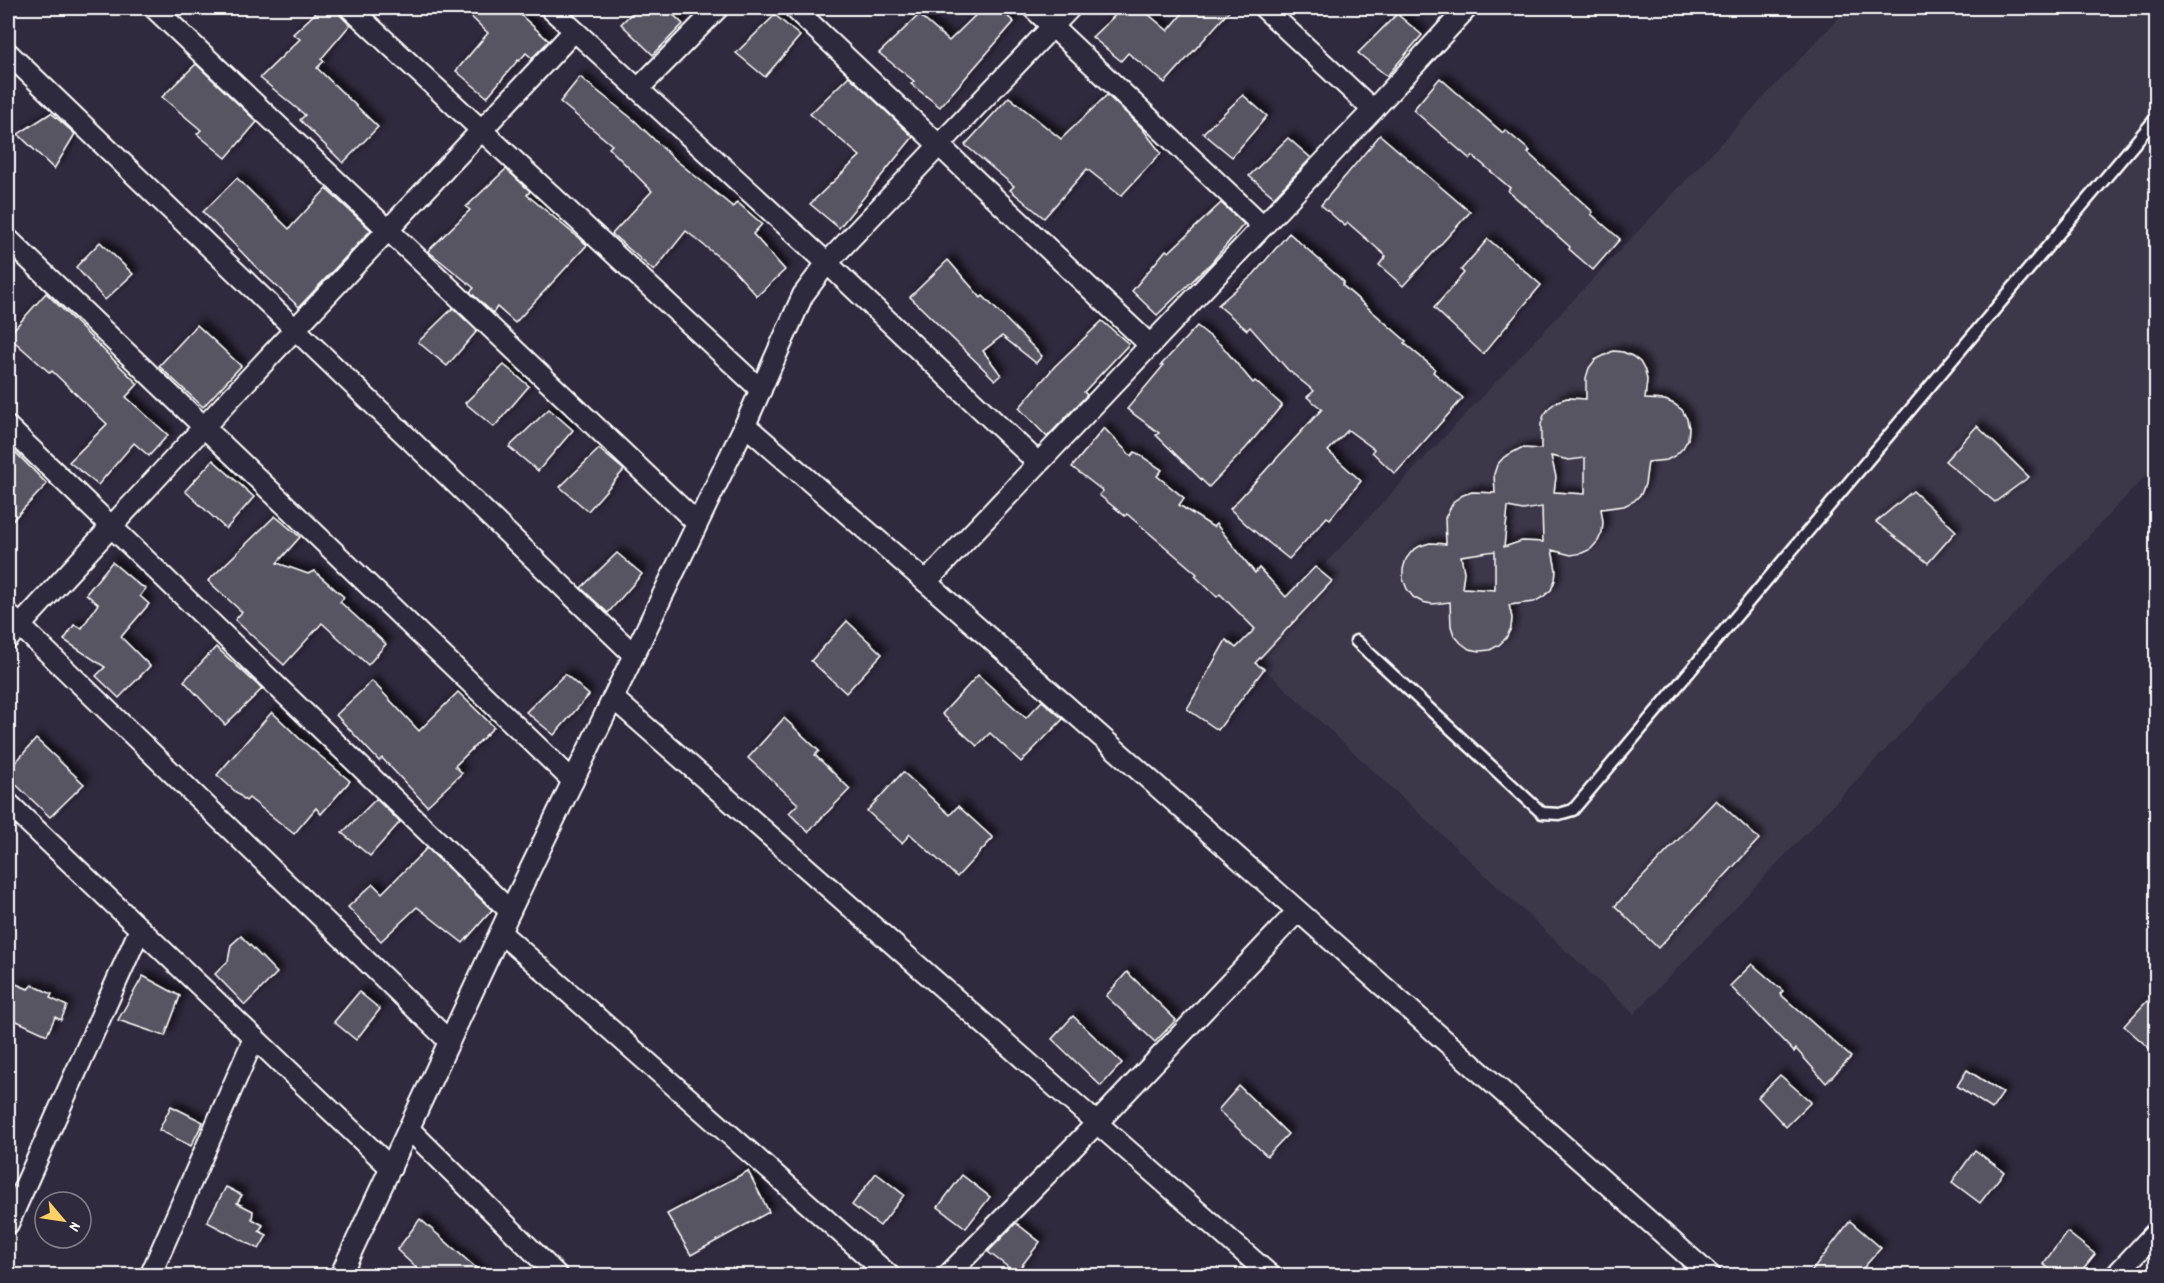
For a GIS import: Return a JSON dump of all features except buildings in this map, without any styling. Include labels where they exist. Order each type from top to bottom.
[{"type":"street","points":[[154,8],[697,523]]},
{"type":"street","points":[[350,8],[761,390]]},
{"type":"street","points":[[550,8],[827,263],[1038,463]]},
{"type":"street","points":[[638,89],[718,8]]},
{"type":"street","points":[[794,8],[1150,345]]},
{"type":"street","points":[[1032,8],[1263,226]]},
{"type":"street","points":[[340,1275],[510,911],[745,425],[803,295],[827,263],[1070,8]]},
{"type":"street","points":[[1264,8],[1372,110]]},
{"type":"street","points":[[926,582],[1467,8]]},
{"type":"street","points":[[449,1041],[12,627],[296,330],[574,31]]},
{"type":"street","points":[[8,53],[633,654]]},
{"type":"street","points":[[8,239],[573,781]]},
{"type":"street","points":[[745,425],[1711,1275]]},
{"type":"street","points":[[8,427],[510,911]]},
{"type":"street","points":[[613,698],[1271,1275]]},
{"type":"street","points":[[8,803],[391,1168]]},
{"type":"street","points":[[947,1275],[1097,1123],[1297,912]]},
{"type":"street","points":[[8,1224],[140,929]]},
{"type":"street","points":[[501,933],[890,1275]]},
{"type":"street","points":[[150,1275],[254,1038]]},
{"type":"street","points":[[409,1129],[540,1268],[558,1275]]},
{"type":"street","points":[[2115,1275],[2157,1232]]},
{"type":"lane","points":[[1356,641],[1542,813],[1559,814],[1573,810],[2157,118]]},
{"type":"shaded area","points":[[1848,8],[2156,8],[2156,465],[1634,1014],[1244,650]]}]
